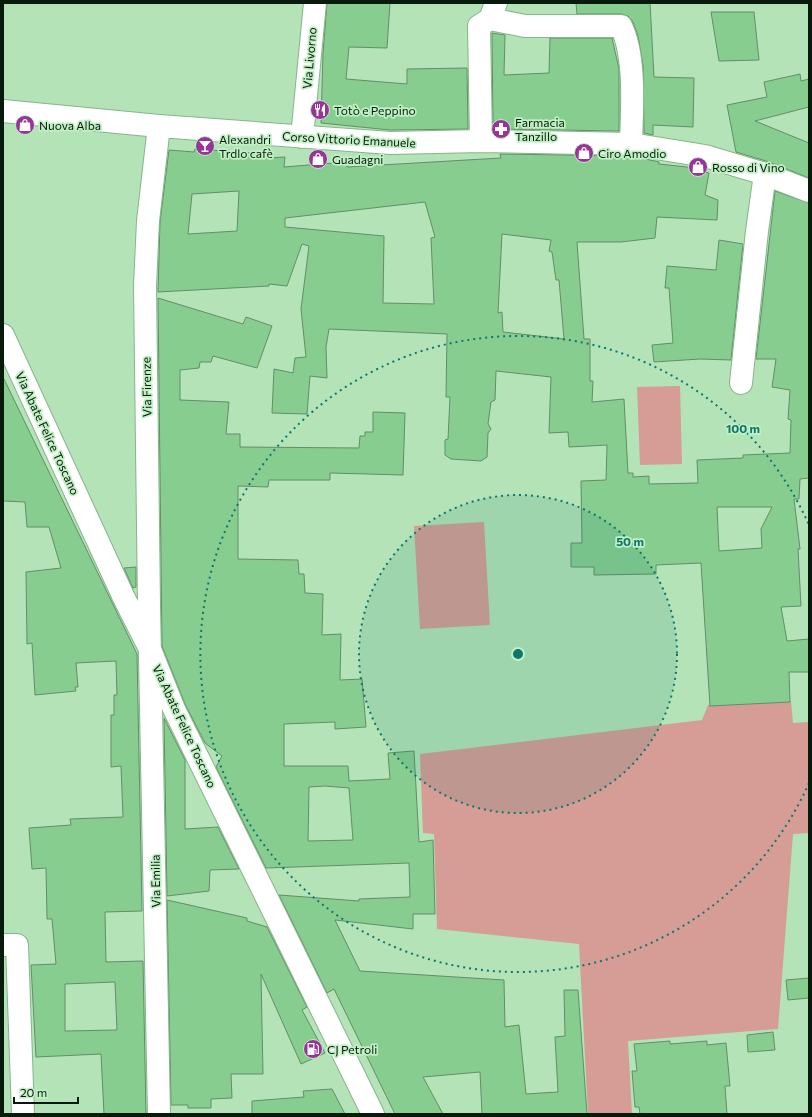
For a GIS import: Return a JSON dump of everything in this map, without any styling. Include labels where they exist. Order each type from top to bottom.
[{"type":"street","name":"Via Livorno","points":[[302,137],[315,3]]},
{"type":"street","points":[[481,141],[479,26],[493,11],[524,26],[621,26],[627,38],[632,92],[631,144]]},
{"type":"street","name":"Corso Vittorio Emanuele","points":[[3,111],[159,126],[390,143],[481,141],[631,144],[705,156],[765,174],[809,191]]},
{"type":"street","name":"Via Firenze","points":[[150,649],[145,286],[148,221],[159,126]]},
{"type":"street","points":[[741,383],[757,231],[765,174]]},
{"type":"street","name":"Via Abate Felice Toscano","points":[[3,335],[124,598],[150,649],[174,709],[373,1114]]},
{"type":"street","name":"Via Emilia","points":[[150,649],[159,1114]]},
{"type":"street","points":[[3,945],[17,944],[23,1114]]},
{"type":"shaded area","points":[[680,386],[682,464],[640,465],[637,387]]},
{"type":"shaded area","points":[[484,522],[490,625],[420,629],[414,526]]},
{"type":"shaded area","points":[[791,701],[793,723],[809,722],[809,833],[793,834],[778,1029],[628,1041],[632,1114],[588,1114],[579,944],[437,929],[434,834],[423,833],[420,754],[702,720],[708,705]]},
{"type":"building","points":[[327,3],[390,3],[387,48],[349,47],[346,79],[407,84],[407,69],[467,68],[468,129],[390,130],[321,123],[323,53]]},
{"type":"building","points":[[576,3],[650,3],[654,77],[694,78],[693,127],[653,125],[653,135],[644,133],[643,66],[638,36],[633,22],[628,16],[621,14],[577,14]]},
{"type":"building","points":[[711,12],[754,12],[759,60],[719,61]]},
{"type":"building","points":[[492,33],[505,35],[504,75],[549,73],[550,38],[612,38],[619,69],[619,131],[493,129]]},
{"type":"building","points":[[800,74],[801,81],[809,79],[809,107],[755,121],[809,143],[809,178],[769,162],[736,152],[727,105],[767,97],[764,82]]},
{"type":"building","points":[[195,149],[268,154],[269,158],[285,157],[284,167],[346,162],[347,167],[501,158],[500,154],[630,156],[659,162],[659,164],[687,167],[709,173],[705,195],[718,200],[717,220],[657,217],[655,238],[621,242],[577,242],[584,339],[590,339],[590,381],[593,381],[592,402],[624,399],[628,473],[633,473],[633,477],[649,476],[649,484],[698,483],[697,460],[743,458],[743,455],[790,453],[791,420],[788,419],[790,390],[772,387],[776,359],[756,359],[775,191],[809,203],[809,478],[800,479],[799,499],[794,499],[800,549],[798,549],[801,606],[781,607],[787,641],[809,639],[809,672],[789,672],[790,702],[710,706],[701,563],[656,565],[656,574],[594,575],[594,567],[571,567],[571,543],[582,543],[581,481],[606,480],[607,445],[569,447],[568,432],[549,433],[551,377],[496,371],[495,400],[491,402],[488,424],[491,429],[488,433],[487,457],[481,461],[451,459],[445,455],[445,440],[448,439],[450,397],[446,397],[447,334],[329,329],[326,347],[327,378],[310,376],[307,414],[272,413],[274,369],[293,373],[295,358],[306,357],[301,309],[309,246],[302,244],[287,286],[269,284],[269,286],[158,292],[160,222],[169,150],[194,152]],"holes":[[[239,191],[237,231],[188,234],[192,194]],[[425,202],[435,237],[431,238],[434,304],[383,303],[384,236],[285,227],[285,218]],[[502,234],[551,240],[549,251],[552,252],[556,280],[559,280],[564,339],[503,332],[502,312],[498,313]],[[717,507],[772,507],[761,529],[762,548],[719,551]]]},
{"type":"building","points":[[719,240],[743,244],[731,360],[700,359],[654,362],[652,345],[673,343],[669,288],[665,288],[667,266],[716,270]]},
{"type":"building","points":[[158,298],[243,324],[246,317],[272,326],[257,368],[213,356],[211,362],[200,362],[199,368],[180,370],[180,400],[229,402],[226,434],[240,434],[240,447],[359,448],[360,436],[365,436],[365,432],[373,432],[373,412],[405,413],[403,475],[330,473],[330,480],[269,480],[268,487],[238,486],[238,559],[298,560],[299,574],[304,574],[305,593],[323,594],[322,635],[341,634],[340,680],[362,679],[366,727],[335,729],[335,722],[284,724],[284,766],[348,766],[349,781],[390,779],[388,753],[414,751],[419,842],[433,840],[435,914],[413,914],[413,929],[335,920],[360,971],[504,980],[505,1027],[519,1025],[526,1094],[558,1092],[555,1037],[565,1036],[564,990],[578,990],[587,1114],[482,1114],[480,1072],[423,1077],[443,1114],[395,1114],[334,989],[327,993],[279,895],[359,901],[359,899],[410,897],[409,863],[266,868],[216,767],[222,756],[205,743],[185,704],[162,646]],"holes":[[[325,786],[349,788],[353,840],[308,841],[309,787]]]},
{"type":"building","points":[[3,377],[137,654],[142,911],[105,912],[106,962],[143,961],[146,1114],[104,1114],[101,1054],[36,1057],[31,965],[56,964],[52,919],[47,919],[46,868],[32,869],[29,828],[71,825],[70,819],[123,817],[121,766],[111,767],[111,715],[114,715],[114,695],[117,695],[116,661],[76,663],[78,687],[75,687],[76,691],[35,695],[32,643],[27,644],[26,572],[61,568],[49,527],[27,527],[25,502],[3,501]],"holes":[[[115,982],[117,1030],[65,1031],[65,984]]]},
{"type":"building","points":[[136,567],[136,587],[133,588],[124,568]]},
{"type":"building","points":[[164,718],[185,760],[185,829],[218,827],[239,869],[210,870],[209,891],[167,896]]},
{"type":"building","points":[[167,900],[247,918],[247,921],[267,927],[307,1007],[302,1010],[325,1053],[301,1064],[261,974],[263,1074],[231,1074],[232,1098],[211,1099],[211,1108],[188,1108],[188,1105],[171,1105]]},
{"type":"building","points":[[809,978],[809,998],[788,1000],[786,980]]},
{"type":"building","points":[[773,1032],[775,1050],[748,1052],[747,1035]]},
{"type":"building","points":[[670,1041],[670,1044],[707,1041],[707,1045],[726,1043],[730,1086],[725,1086],[727,1114],[640,1114],[639,1107],[635,1107],[632,1071],[637,1071],[634,1044]]},
{"type":"building","points":[[332,1089],[345,1114],[252,1114],[252,1101],[304,1097],[303,1091]]},
{"type":"place","name":"Totò e Peppino","points":[[320,110]]},
{"type":"place","name":"Nuova Alba","points":[[25,125]]},
{"type":"place","name":"Farmacia Tanzillo","points":[[501,129]]},
{"type":"place","name":"Alexandri Trdlo cafè","points":[[205,146]]},
{"type":"place","name":"Ciro Amodio","points":[[584,153]]},
{"type":"place","name":"Guadagni","points":[[318,159]]},
{"type":"place","name":"Rosso di Vino","points":[[698,167]]},
{"type":"place","name":"CJ Petroli","points":[[313,1049]]}]
